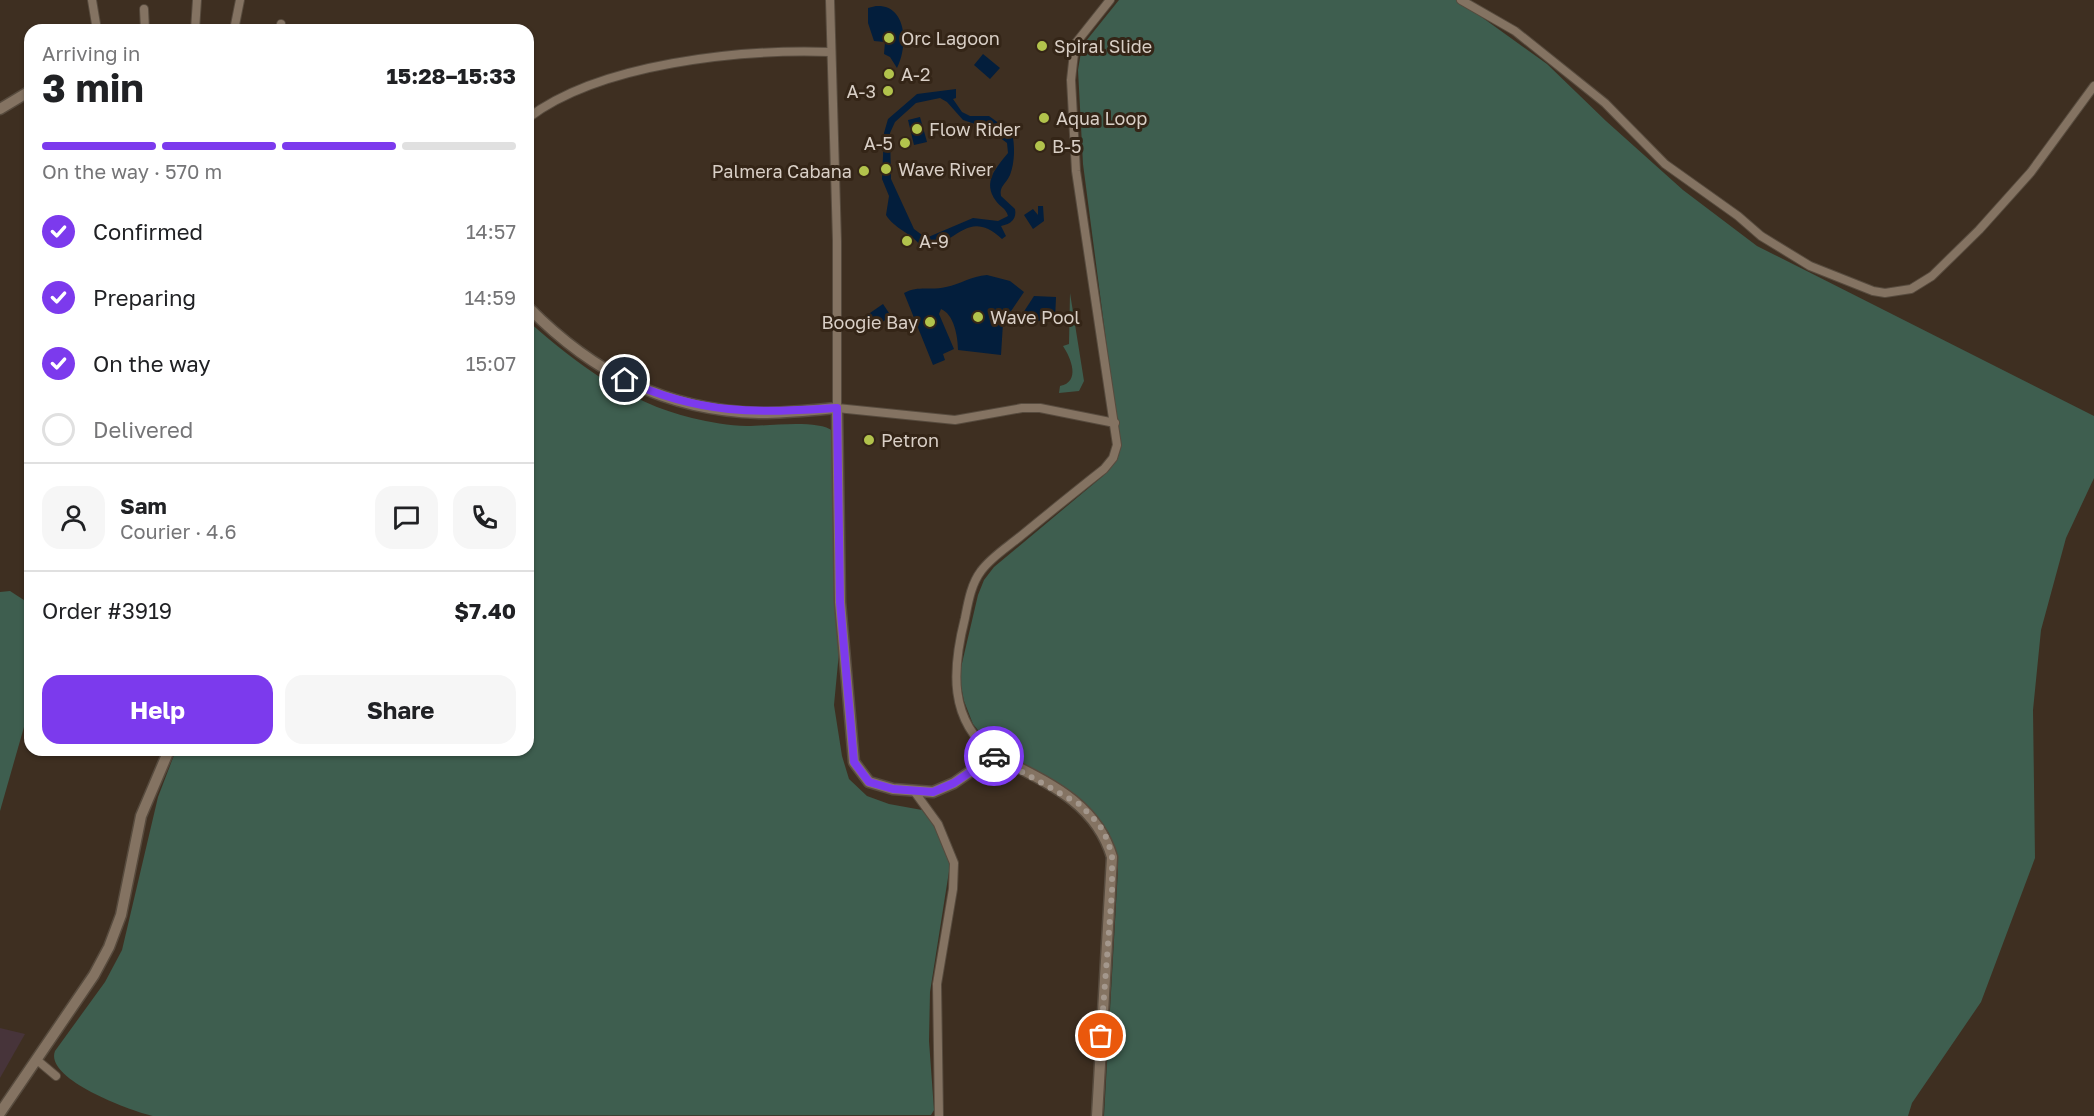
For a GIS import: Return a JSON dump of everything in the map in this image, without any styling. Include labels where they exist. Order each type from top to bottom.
[{"type":"main road","points":[[0,109],[24,95]]},
{"type":"main road","points":[[534,313],[572,348],[604,370],[679,402],[716,409],[761,413],[837,408],[840,602],[854,762],[869,782],[893,789],[933,792],[944,789],[994,755],[1061,792],[1088,812],[1099,824],[1112,857],[1097,1116]]},
{"type":"main road","points":[[0,1113],[94,975],[109,947],[121,915],[141,816],[166,756]]},
{"type":"street","points":[[92,0],[96,24]]},
{"type":"street","points":[[195,24],[197,0]]},
{"type":"street","points":[[235,24],[240,0]]},
{"type":"street","points":[[830,0],[837,241],[837,408],[955,420],[1022,408],[1040,408],[1115,423]]},
{"type":"street","points":[[994,755],[976,738],[964,717],[956,692],[956,655],[972,588],[987,565],[1109,464],[1117,445],[1076,171],[1071,80],[1076,44],[1110,0]]},
{"type":"street","points":[[1461,0],[1515,31],[1605,103],[1665,164],[1738,216],[1761,236],[1810,266],[1873,291],[1885,293],[1911,289],[1932,276],[1979,230],[2031,172],[2094,86]]},
{"type":"street","points":[[144,9],[145,24]]},
{"type":"street","points":[[534,115],[603,81],[697,59],[779,50],[830,52]]},
{"type":"street","points":[[914,790],[938,824],[954,863],[953,889],[937,984],[939,1116]]},
{"type":"street","points":[[36,1060],[56,1076]]},
{"type":"shaded area","points":[[0,1028],[25,1034],[0,1078]]},
{"type":"green space","points":[[1119,0],[1458,0],[1547,64],[1683,190],[1757,246],[2094,416],[2094,478],[2066,538],[2041,630],[2033,710],[2035,858],[1981,1002],[1912,1103],[1908,1116],[1104,1116],[1118,869],[1109,833],[1088,806],[986,740],[973,724],[964,701],[959,676],[978,595],[984,580],[994,567],[1103,476],[1114,459],[1118,432],[1083,164],[1078,70],[1082,46]]},
{"type":"green space","points":[[1070,293],[1084,381],[1079,391],[1059,393],[1060,386],[1066,384],[1072,375],[1071,363],[1063,346],[1069,344]]},
{"type":"green space","points":[[534,326],[604,380],[668,411],[726,425],[804,424],[826,427],[833,431],[840,642],[834,705],[842,756],[849,779],[867,796],[889,804],[922,810],[934,825],[950,865],[930,992],[929,1041],[934,1110],[931,1115],[153,1116],[109,1101],[75,1083],[63,1072],[55,1062],[55,1051],[105,982],[122,950],[158,797],[174,756],[534,756]]},
{"type":"green space","points":[[10,591],[24,600],[24,727],[0,811],[0,592]]},
{"type":"water","name":"Orc Lagoon","points":[[887,7],[900,19],[904,39],[901,60],[897,68],[890,57],[884,54],[885,42],[874,41],[868,23],[868,8]]},
{"type":"water","points":[[983,54],[1000,68],[990,79],[974,65]]},
{"type":"water","name":"Wave River","points":[[956,89],[956,98],[953,99],[962,112],[970,116],[989,116],[1000,124],[1016,127],[1015,132],[1012,132],[1014,154],[1012,170],[1001,193],[1001,196],[1015,209],[1015,216],[1008,224],[1001,226],[1006,236],[1002,239],[990,230],[979,226],[970,227],[944,242],[922,248],[886,215],[889,196],[882,179],[884,133],[888,119],[917,94]],"holes":[[[940,98],[947,102],[963,120],[987,128],[1007,143],[1008,153],[992,176],[990,188],[996,201],[1008,216],[998,221],[973,218],[926,238],[914,229],[891,179],[890,133],[895,122],[916,103]]]},
{"type":"water","name":"Flow Rider","points":[[920,117],[927,142],[914,145],[908,120]]},
{"type":"water","points":[[1038,206],[1043,206],[1044,221],[1033,229],[1024,215],[1033,209],[1038,215]]},
{"type":"water","name":"Wave Pool","points":[[987,275],[1010,281],[1024,292],[1003,323],[1001,355],[958,350],[952,321],[941,309],[939,314],[954,349],[943,354],[945,360],[933,365],[904,293],[915,289],[946,287]]},
{"type":"water","points":[[1034,296],[1056,297],[1055,320],[1035,321],[1023,313]]},
{"type":"water","points":[[883,304],[891,316],[875,327],[867,315]]},
{"type":"way so far","points":[[994,756],[1067,795],[1099,824],[1108,841],[1112,857],[1112,891],[1101,1036]]},
{"type":"place","name":"Orc Lagoon","points":[[889,38]]},
{"type":"place","name":"Spiral Slide","points":[[1042,46]]},
{"type":"place","name":"A-2","points":[[889,74]]},
{"type":"place","name":"A-3","points":[[888,91]]},
{"type":"place","name":"Aqua Loop","points":[[1044,118]]},
{"type":"place","name":"Flow Rider","points":[[917,129]]},
{"type":"place","name":"A-5","points":[[905,143]]},
{"type":"place","name":"B-5","points":[[1040,146]]},
{"type":"place","name":"Wave River","points":[[886,169]]},
{"type":"place","name":"Palmera Cabana","points":[[864,171]]},
{"type":"place","name":"A-9","points":[[907,241]]},
{"type":"place","name":"Wave Pool","points":[[978,317]]},
{"type":"place","name":"Boogie Bay","points":[[930,322]]},
{"type":"place","name":"Petron","points":[[869,440]]},
{"type":"route","points":[[625,380],[679,402],[716,409],[761,413],[837,408],[840,602],[854,762],[861,775],[869,782],[893,789],[933,792],[944,789],[994,756]]}]
